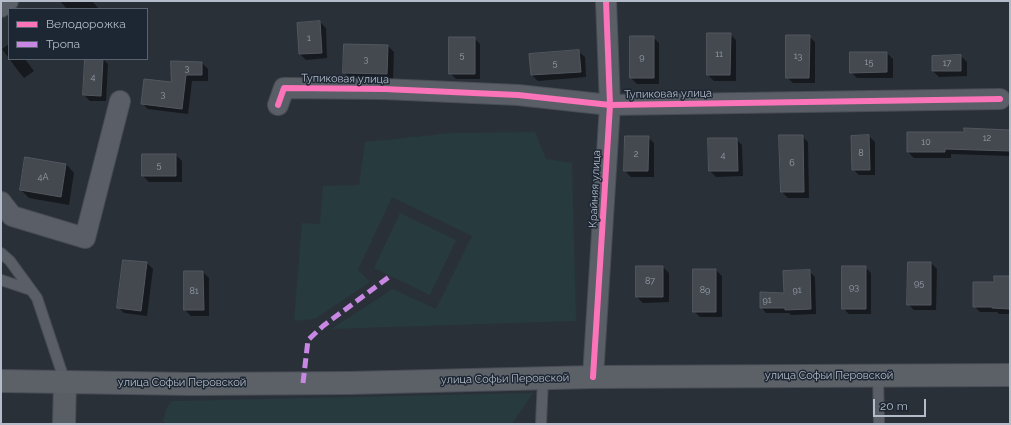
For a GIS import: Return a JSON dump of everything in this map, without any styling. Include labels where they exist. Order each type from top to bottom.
[{"type":"main road","name":"улица Софьи Перовской","points":[[1,381],[191,384],[349,383],[593,377],[1010,375]]},
{"type":"main road","points":[[64,424],[65,382]]},
{"type":"street","points":[[1,7],[8,1]]},
{"type":"street","name":"Крайняя улица","points":[[593,377],[610,105],[606,1]]},
{"type":"street","name":"Тупиковая улица","points":[[278,105],[284,88],[384,89],[518,95],[610,105],[1000,99]]},
{"type":"street","points":[[1,202],[12,216],[85,238],[120,102]]},
{"type":"lane","points":[[1,253],[10,261],[37,298],[65,382]]},
{"type":"lane","points":[[1,280],[31,290]]},
{"type":"lane","points":[[878,376],[879,424]]},
{"type":"lane","points":[[541,424],[543,378]]},
{"type":"green space","points":[[535,132],[546,159],[572,163],[576,321],[331,329],[393,289],[436,309],[472,236],[392,197],[358,270],[370,282],[315,319],[294,321],[302,223],[320,224],[323,186],[359,185],[365,142],[452,133]]},
{"type":"green space","points":[[400,213],[456,240],[430,295],[374,268]]},
{"type":"green space","points":[[533,393],[512,424],[168,424],[163,422],[166,409],[172,401]]},
{"type":"building","points":[[320,21],[322,53],[299,54],[297,23]]},
{"type":"building","points":[[707,33],[731,33],[730,75],[707,75]]},
{"type":"building","points":[[786,35],[810,35],[809,78],[786,78]]},
{"type":"building","points":[[630,36],[654,36],[654,78],[630,78]]},
{"type":"building","points":[[449,37],[475,37],[475,74],[449,74]]},
{"type":"building","points":[[344,44],[388,45],[387,74],[343,73]]},
{"type":"building","points":[[579,50],[581,72],[531,75],[529,54]]},
{"type":"building","points":[[850,52],[887,52],[887,72],[850,73]]},
{"type":"building","points":[[961,55],[961,71],[932,71],[932,56]]},
{"type":"building","points":[[85,60],[103,60],[101,96],[83,95]]},
{"type":"building","points":[[171,61],[202,62],[202,75],[186,75],[182,109],[141,104],[144,79],[171,82]]},
{"type":"building","points":[[964,128],[1010,130],[1010,151],[945,149],[945,152],[907,152],[907,132],[964,132]]},
{"type":"building","points":[[779,135],[803,135],[804,192],[781,192]]},
{"type":"building","points":[[869,135],[870,170],[852,170],[851,136]]},
{"type":"building","points":[[625,136],[649,136],[648,171],[624,171]]},
{"type":"building","points":[[708,138],[737,138],[738,171],[709,171]]},
{"type":"building","points":[[142,154],[176,154],[176,176],[142,176]]},
{"type":"building","points":[[25,157],[66,164],[61,197],[20,190]]},
{"type":"building","points":[[123,260],[147,262],[141,311],[117,308]]},
{"type":"building","points":[[908,262],[931,262],[931,305],[907,305]]},
{"type":"building","points":[[636,266],[663,266],[663,297],[636,297]]},
{"type":"building","points":[[842,266],[866,266],[866,309],[842,309]]},
{"type":"building","points":[[693,269],[716,269],[716,312],[693,312]]},
{"type":"building","points":[[810,270],[811,309],[785,310],[785,308],[760,308],[760,292],[784,293],[783,271]]},
{"type":"building","points":[[184,271],[203,271],[204,310],[184,310]]},
{"type":"building","points":[[994,276],[1010,276],[1010,309],[973,307],[973,282],[994,282]]},
{"type":"marked path","points":[[303,383],[308,340],[323,326],[389,277]]},
{"type":"cycle path","points":[[593,377],[610,105],[606,1]]},
{"type":"cycle path","points":[[278,105],[284,88],[384,89],[518,95],[610,105],[1000,99]]}]
